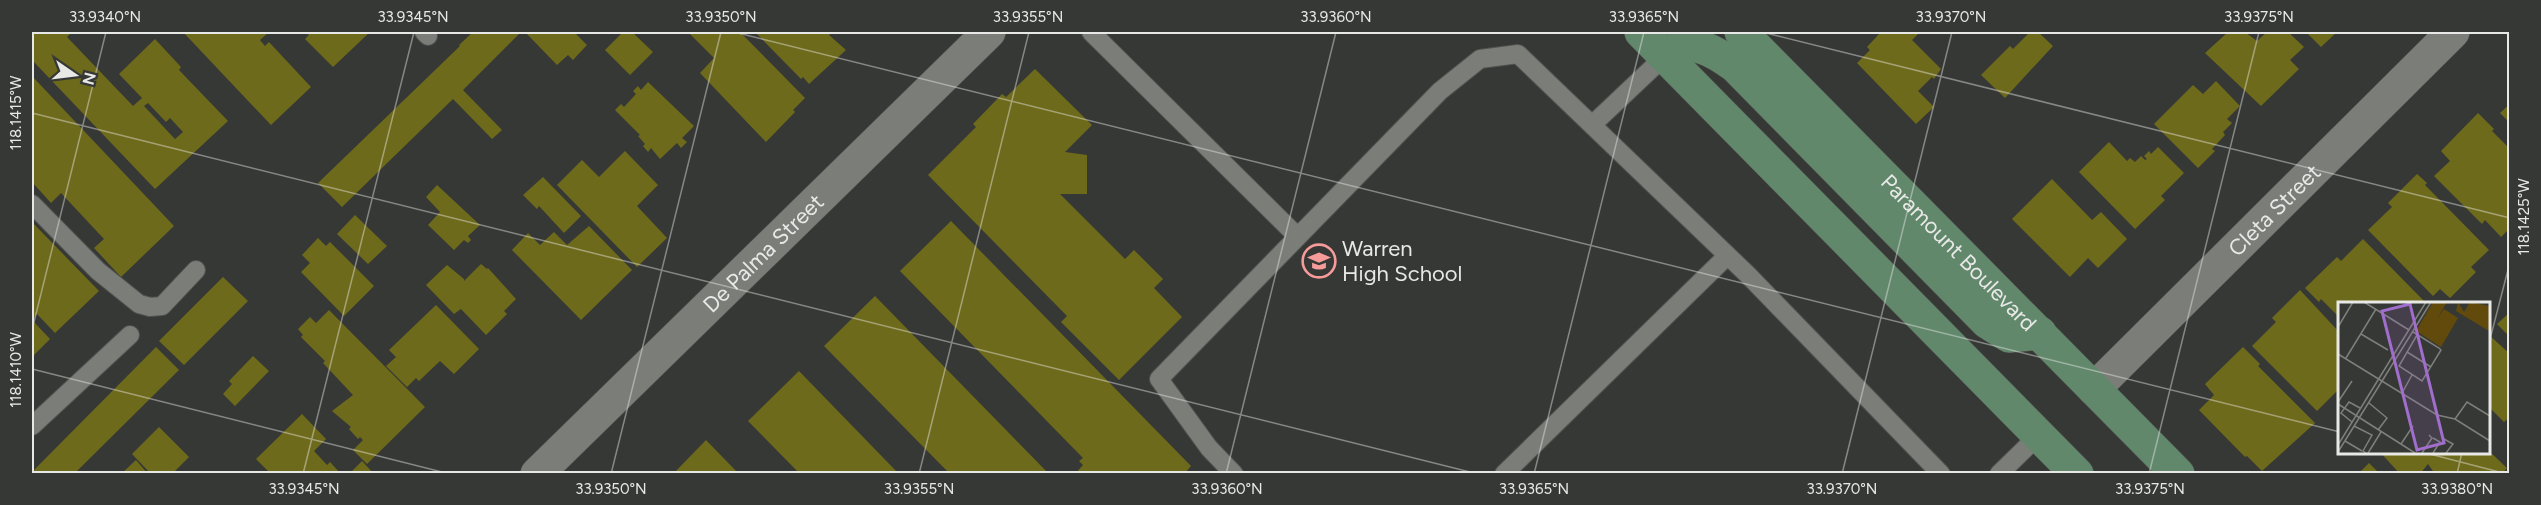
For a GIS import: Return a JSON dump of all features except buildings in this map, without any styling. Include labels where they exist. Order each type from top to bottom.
[{"type":"main road","points":[[1641,32],[2077,474]]},
{"type":"main road","name":"Paramount Boulevard","points":[[1741,32],[2178,474]]},
{"type":"main road","points":[[1665,56],[1684,45],[1707,48],[1728,61],[1987,322],[2009,336],[2040,333]]},
{"type":"street","name":"De Palma Street","points":[[537,474],[989,32]]},
{"type":"street","name":"Cleta Street","points":[[2094,389],[2453,32]]},
{"type":"lane","points":[[1091,32],[1297,236]]},
{"type":"lane","points":[[1234,474],[1209,448],[1159,379],[1440,91],[1480,59],[1518,54],[1727,256],[1941,474]]},
{"type":"lane","points":[[1592,125],[1665,56]]},
{"type":"lane","points":[[32,204],[98,271],[140,304],[150,308],[162,306],[196,270]]},
{"type":"lane","points":[[1504,474],[1727,256]]},
{"type":"lane","points":[[32,426],[130,335]]},
{"type":"lane","points":[[1999,474],[2039,435]]},
{"type":"place","name":"Warren High School","points":[[1319,261]]}]
